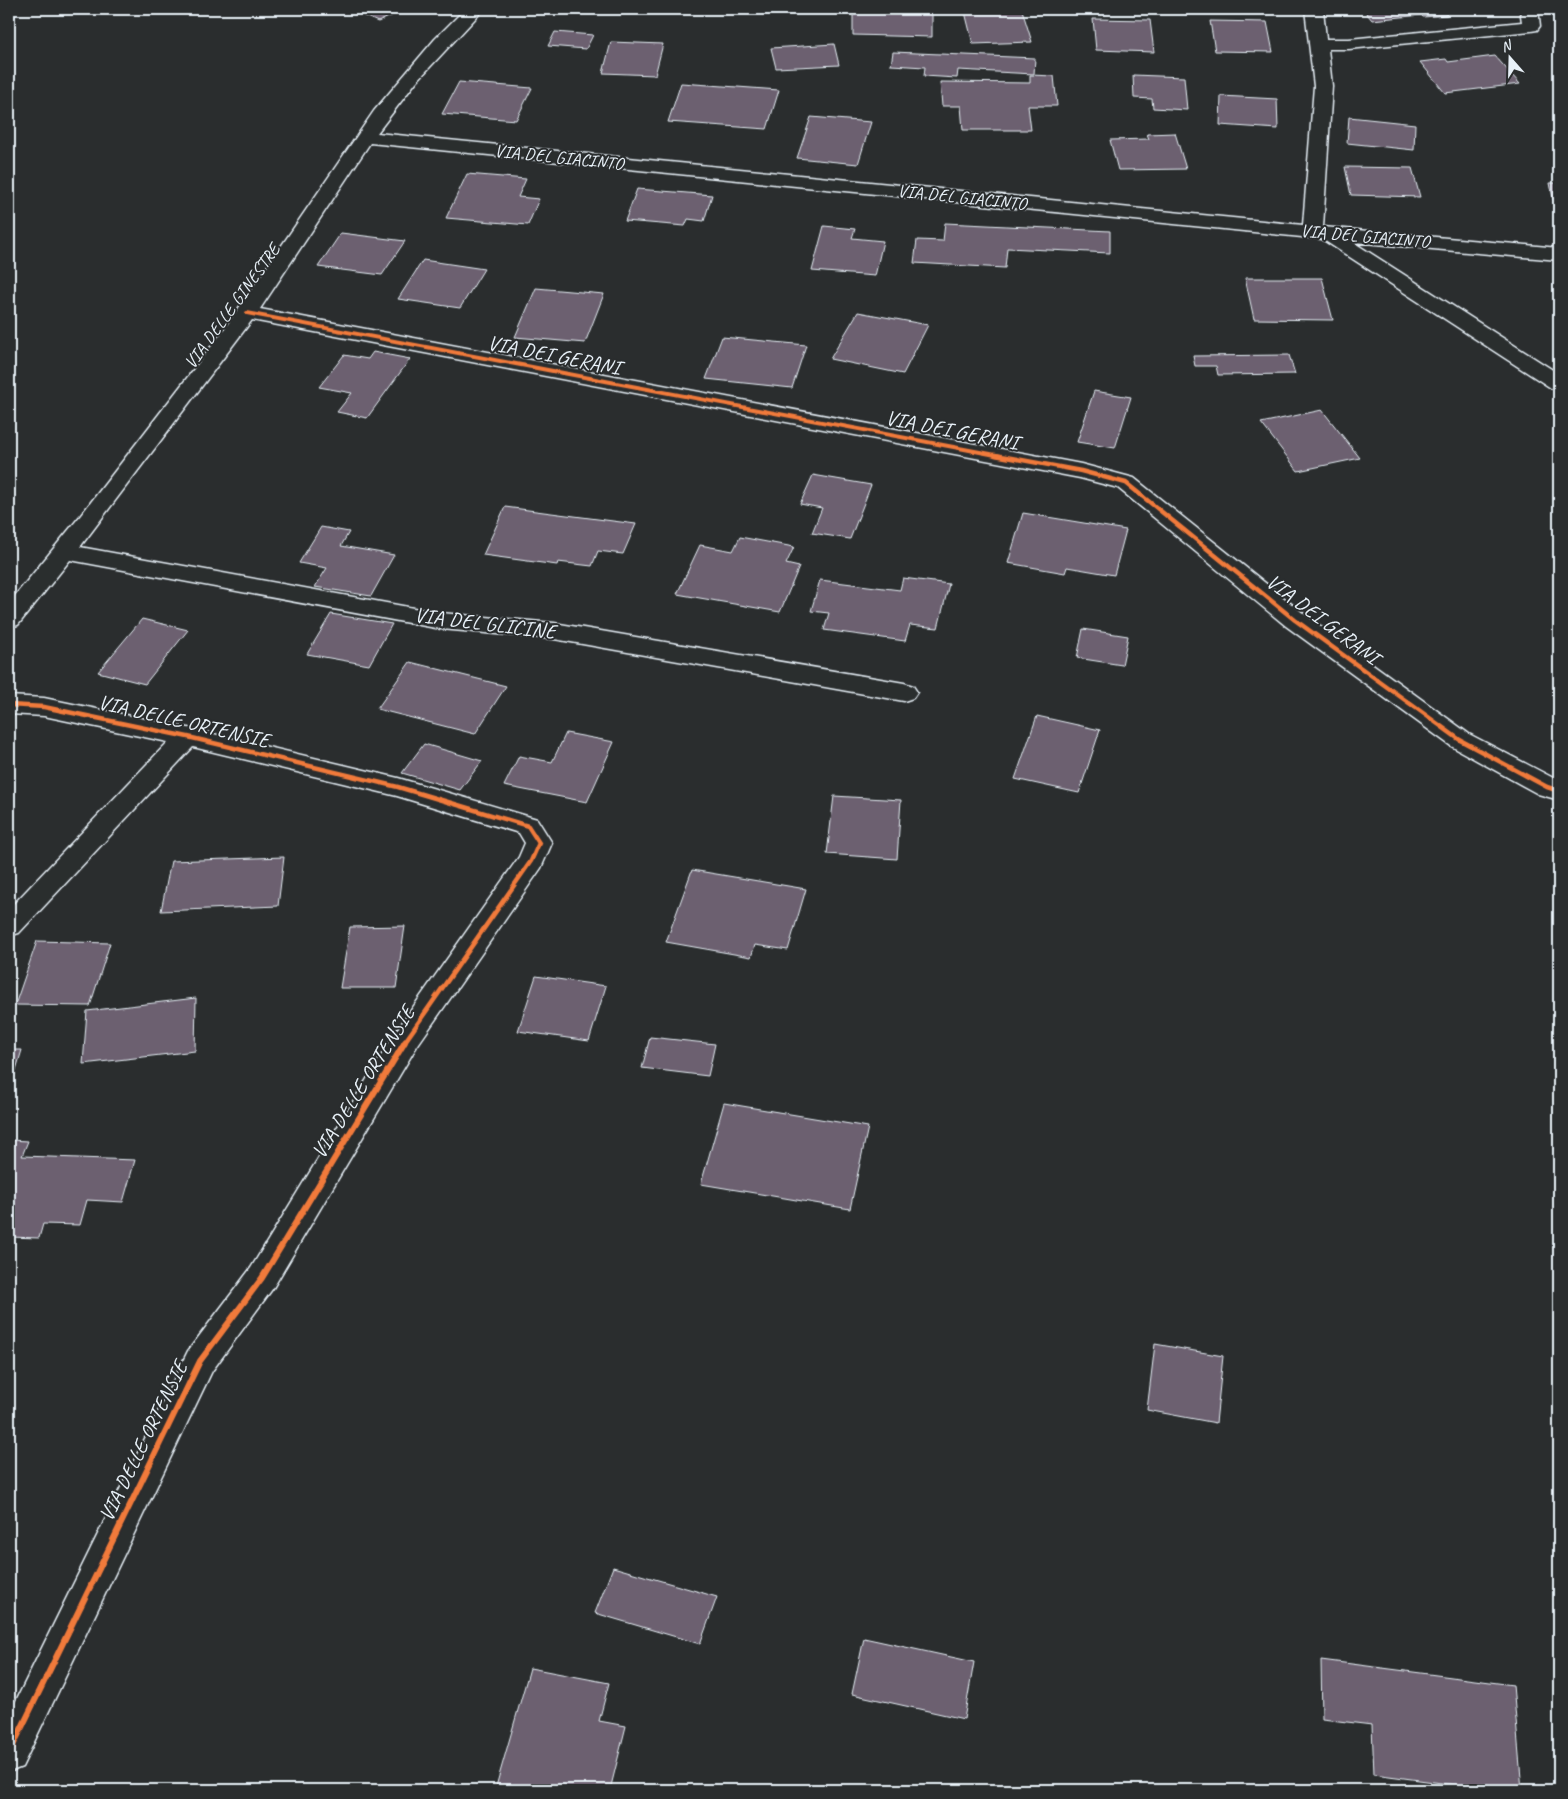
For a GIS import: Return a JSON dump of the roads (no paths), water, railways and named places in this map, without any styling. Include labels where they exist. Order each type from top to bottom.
[{"type":"street","name":"VIA DELLE GINESTRE","points":[[9,619],[66,552],[246,313],[364,137],[404,82],[452,29],[475,9]]},
{"type":"street","points":[[1314,9],[1324,86],[1320,232],[1559,383]]},
{"type":"street","points":[[1318,44],[1349,44],[1531,26],[1529,9]]},
{"type":"street","name":"VIA DEL GIACINTO","points":[[364,137],[1559,254]]},
{"type":"street","name":"VIA DEI GERANI","points":[[246,313],[1080,471],[1126,483],[1295,620],[1460,740],[1547,787],[1559,791]]},
{"type":"street","name":"VIA DEL GLICINE","points":[[66,552],[441,620],[554,631],[904,692]]},
{"type":"street","name":"VIA DELLE ORTENSIE","points":[[9,705],[44,707],[188,737],[398,787],[528,826],[539,843],[531,861],[407,1038],[262,1278],[200,1361],[9,1754]]},
{"type":"street","points":[[9,926],[188,737]]}]
